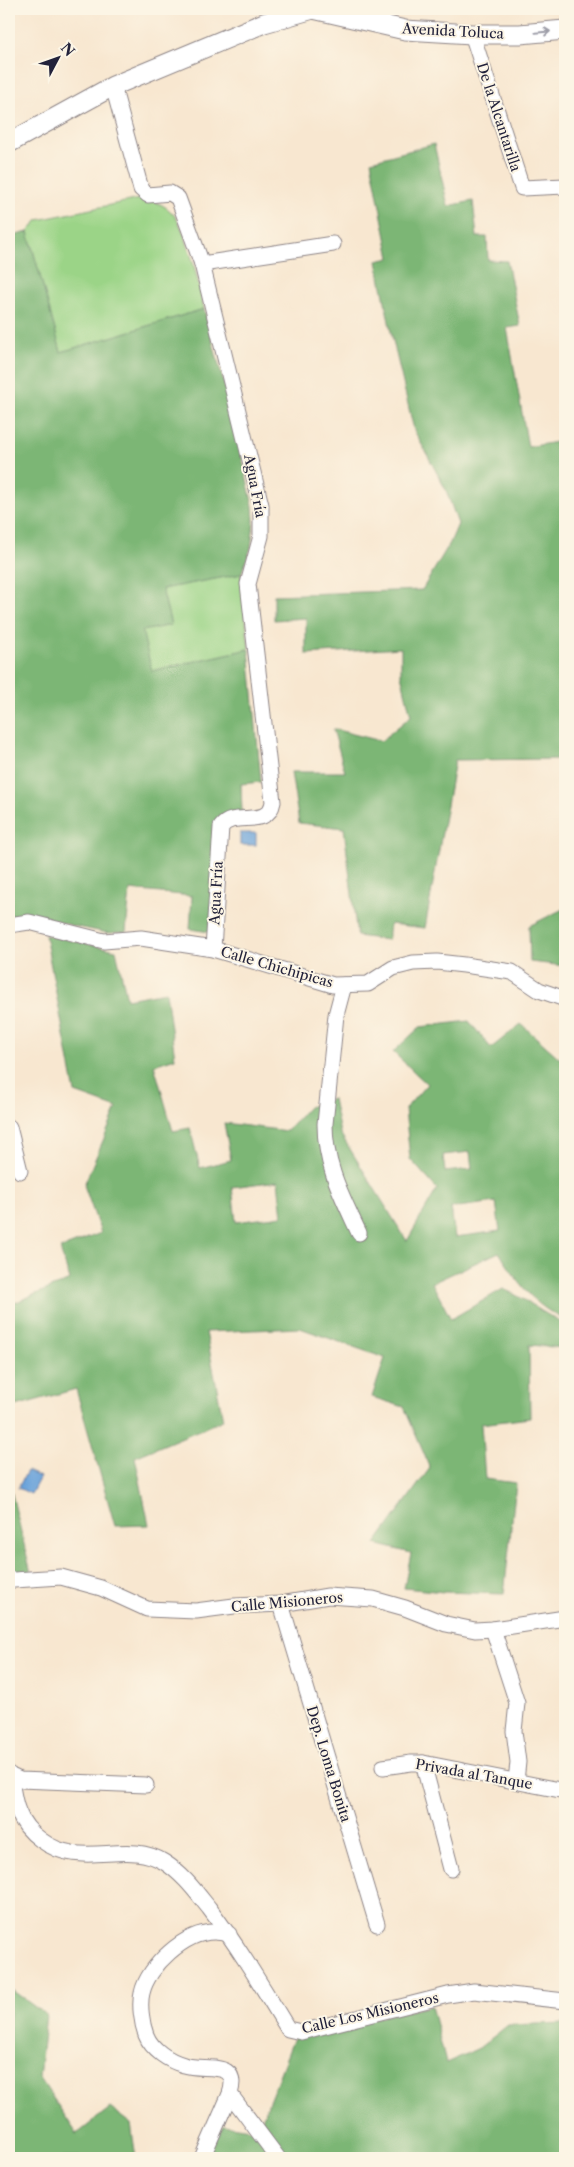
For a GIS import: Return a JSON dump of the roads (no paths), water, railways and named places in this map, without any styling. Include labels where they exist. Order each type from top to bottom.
[{"type":"street","name":"Avenida Toluca","points":[[313,9],[405,30],[472,34],[520,34],[565,30]]},
{"type":"street","points":[[9,143],[113,86],[264,23],[313,9]]},
{"type":"street","name":"De la Alcantarilla","points":[[472,34],[522,188],[565,186]]},
{"type":"street","name":"Agua Fría","points":[[113,86],[141,189],[148,195],[170,193],[178,198],[202,264],[261,505],[261,536],[248,584],[273,802],[266,813],[258,819],[232,819],[221,827],[213,949]]},
{"type":"street","points":[[202,264],[333,244]]},
{"type":"street","name":"Calle Chichipicas","points":[[9,925],[29,922],[104,940],[141,938],[213,949],[333,985],[368,984],[393,968],[413,963],[437,962],[512,972],[539,990],[565,999]]},
{"type":"street","points":[[344,985],[336,1015],[325,1140],[330,1168],[358,1233]]},
{"type":"street","points":[[9,1127],[20,1171]]},
{"type":"street","name":"Calle Misioneros","points":[[9,1579],[61,1577],[101,1588],[147,1609],[196,1611],[234,1606],[281,1604],[328,1596],[373,1599],[405,1608],[446,1624],[475,1630],[565,1618]]},
{"type":"street","name":"Dep. Loma Bonita","points":[[281,1604],[377,1924]]},
{"type":"street","points":[[493,1629],[517,1702],[514,1731],[518,1762],[516,1781]]},
{"type":"street","points":[[423,1763],[450,1869]]},
{"type":"street","name":"Privada al Tanque","points":[[383,1766],[423,1763],[565,1791]]},
{"type":"street","points":[[9,1774],[20,1780],[146,1785]]},
{"type":"street","name":"Calle Los Misioneros","points":[[9,1774],[18,1811],[29,1830],[45,1843],[61,1851],[78,1855],[132,1852],[163,1861],[173,1868],[196,1891],[229,1934],[288,2029],[301,2032],[448,1995],[474,1991],[565,2001]]},
{"type":"street","points":[[202,2158],[233,2084],[228,2072],[220,2068],[185,2066],[155,2049],[146,2036],[141,1994],[160,1962],[178,1945],[195,1937],[213,1932],[229,1934]]},
{"type":"street","points":[[230,2094],[278,2158]]},
{"type":"water","points":[[240,833],[256,833],[256,845],[240,845]]},
{"type":"water","points":[[27,1471],[40,1477],[31,1494],[18,1488]]}]
